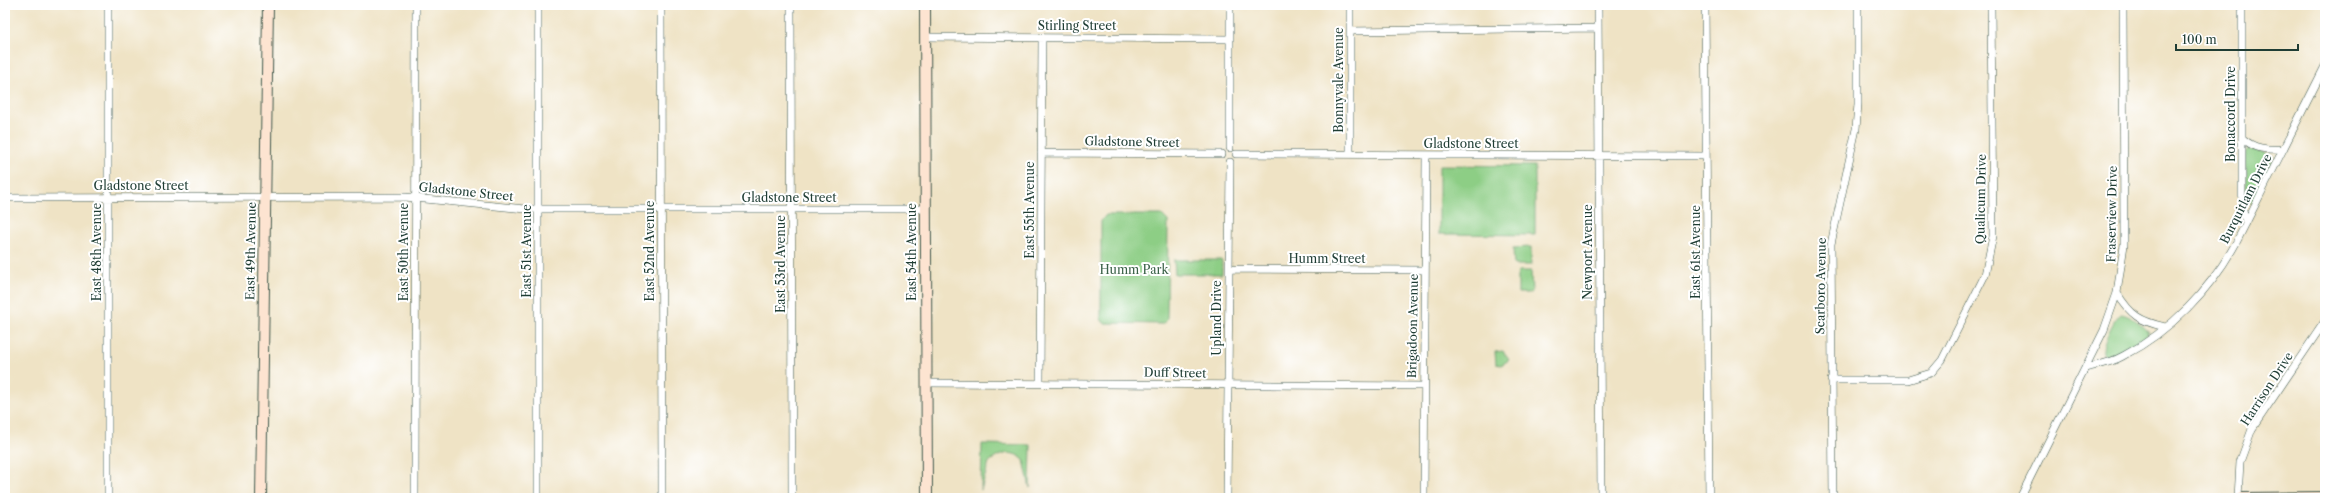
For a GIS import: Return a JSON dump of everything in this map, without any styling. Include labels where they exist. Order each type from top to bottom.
[{"type":"street","name":"East 48th Avenue","points":[[108,5],[108,498]]},
{"type":"street","name":"East 49th Avenue","points":[[261,498],[268,5]]},
{"type":"street","name":"East 50th Avenue","points":[[416,5],[416,498]]},
{"type":"street","name":"East 51st Avenue","points":[[538,5],[538,498]]},
{"type":"street","name":"East 52nd Avenue","points":[[661,5],[660,210],[662,498]]},
{"type":"street","name":"East 53rd Avenue","points":[[791,5],[792,498]]},
{"type":"street","name":"East 54th Avenue","points":[[925,5],[927,498]]},
{"type":"street","points":[[1230,5],[1230,148]]},
{"type":"street","name":"Bonnyvale Avenue","points":[[1350,5],[1350,154]]},
{"type":"street","name":"Newport Avenue","points":[[1598,5],[1601,498]]},
{"type":"street","name":"East 61st Avenue","points":[[1705,5],[1709,498]]},
{"type":"street","name":"Scarboro Avenue","points":[[1833,498],[1831,244],[1835,217],[1856,129],[1858,5]]},
{"type":"street","name":"Qualicum Drive","points":[[1831,380],[1908,380],[1931,373],[1942,360],[1985,275],[1993,236],[1991,5]]},
{"type":"street","name":"Fraserview Drive","points":[[2020,498],[2104,330],[2117,293],[2124,245],[2123,5]]},
{"type":"street","name":"Bonaccord Drive","points":[[2242,5],[2242,205],[2246,223]]},
{"type":"street","points":[[1350,31],[1598,28]]},
{"type":"street","name":"Stirling Street","points":[[925,37],[1230,38]]},
{"type":"street","name":"East 55th Avenue","points":[[1040,383],[1042,37]]},
{"type":"street","name":"Burquitlam Drive","points":[[2085,368],[2123,357],[2145,343],[2165,327],[2205,290],[2224,265],[2325,66]]},
{"type":"street","points":[[2242,138],[2253,146],[2263,149],[2283,149]]},
{"type":"street","points":[[1230,148],[1235,151],[1236,154],[1234,160],[1230,162],[1224,159],[1222,154],[1225,149],[1230,148]]},
{"type":"street","name":"Gladstone Street","points":[[1041,152],[1222,154]]},
{"type":"street","name":"Gladstone Street","points":[[1236,154],[1706,156]]},
{"type":"street","name":"Brigadoon Avenue","points":[[1424,498],[1426,155]]},
{"type":"street","name":"Upland Drive","points":[[1227,498],[1230,162]]},
{"type":"street","name":"Gladstone Street","points":[[5,198],[415,198],[538,209],[925,210]]},
{"type":"street","name":"Humm Street","points":[[1229,270],[1425,270]]},
{"type":"street","points":[[2117,293],[2131,313],[2141,320],[2165,327]]},
{"type":"street","name":"Harrison Drive","points":[[2238,498],[2240,462],[2252,429],[2325,321]]},
{"type":"street","name":"Duff Street","points":[[926,383],[1424,386]]},
{"type":"street","points":[[2242,498],[2325,497]]},
{"type":"green space","points":[[2249,150],[2270,154],[2274,157],[2254,201],[2250,203],[2246,202],[2246,153]]},
{"type":"green space","points":[[1439,165],[1535,166],[1535,235],[1439,234]]},
{"type":"green space","name":"Humm Park","points":[[1106,215],[1162,215],[1168,221],[1167,319],[1163,324],[1104,323],[1101,319],[1101,221]]},
{"type":"green space","points":[[1531,247],[1531,265],[1514,265],[1513,248]]},
{"type":"green space","points":[[1174,260],[1222,260],[1222,274],[1175,274]]},
{"type":"green space","points":[[1518,271],[1531,271],[1532,293],[1518,293]]},
{"type":"green space","points":[[2120,314],[2137,321],[2148,334],[2145,338],[2113,357],[2107,358],[2103,353],[2104,345],[2111,327]]},
{"type":"green space","points":[[1503,351],[1509,360],[1501,365],[1496,364],[1495,352]]},
{"type":"green space","points":[[982,444],[1031,445],[1030,488],[1024,460],[1011,453],[998,456],[989,462],[981,490]]}]
